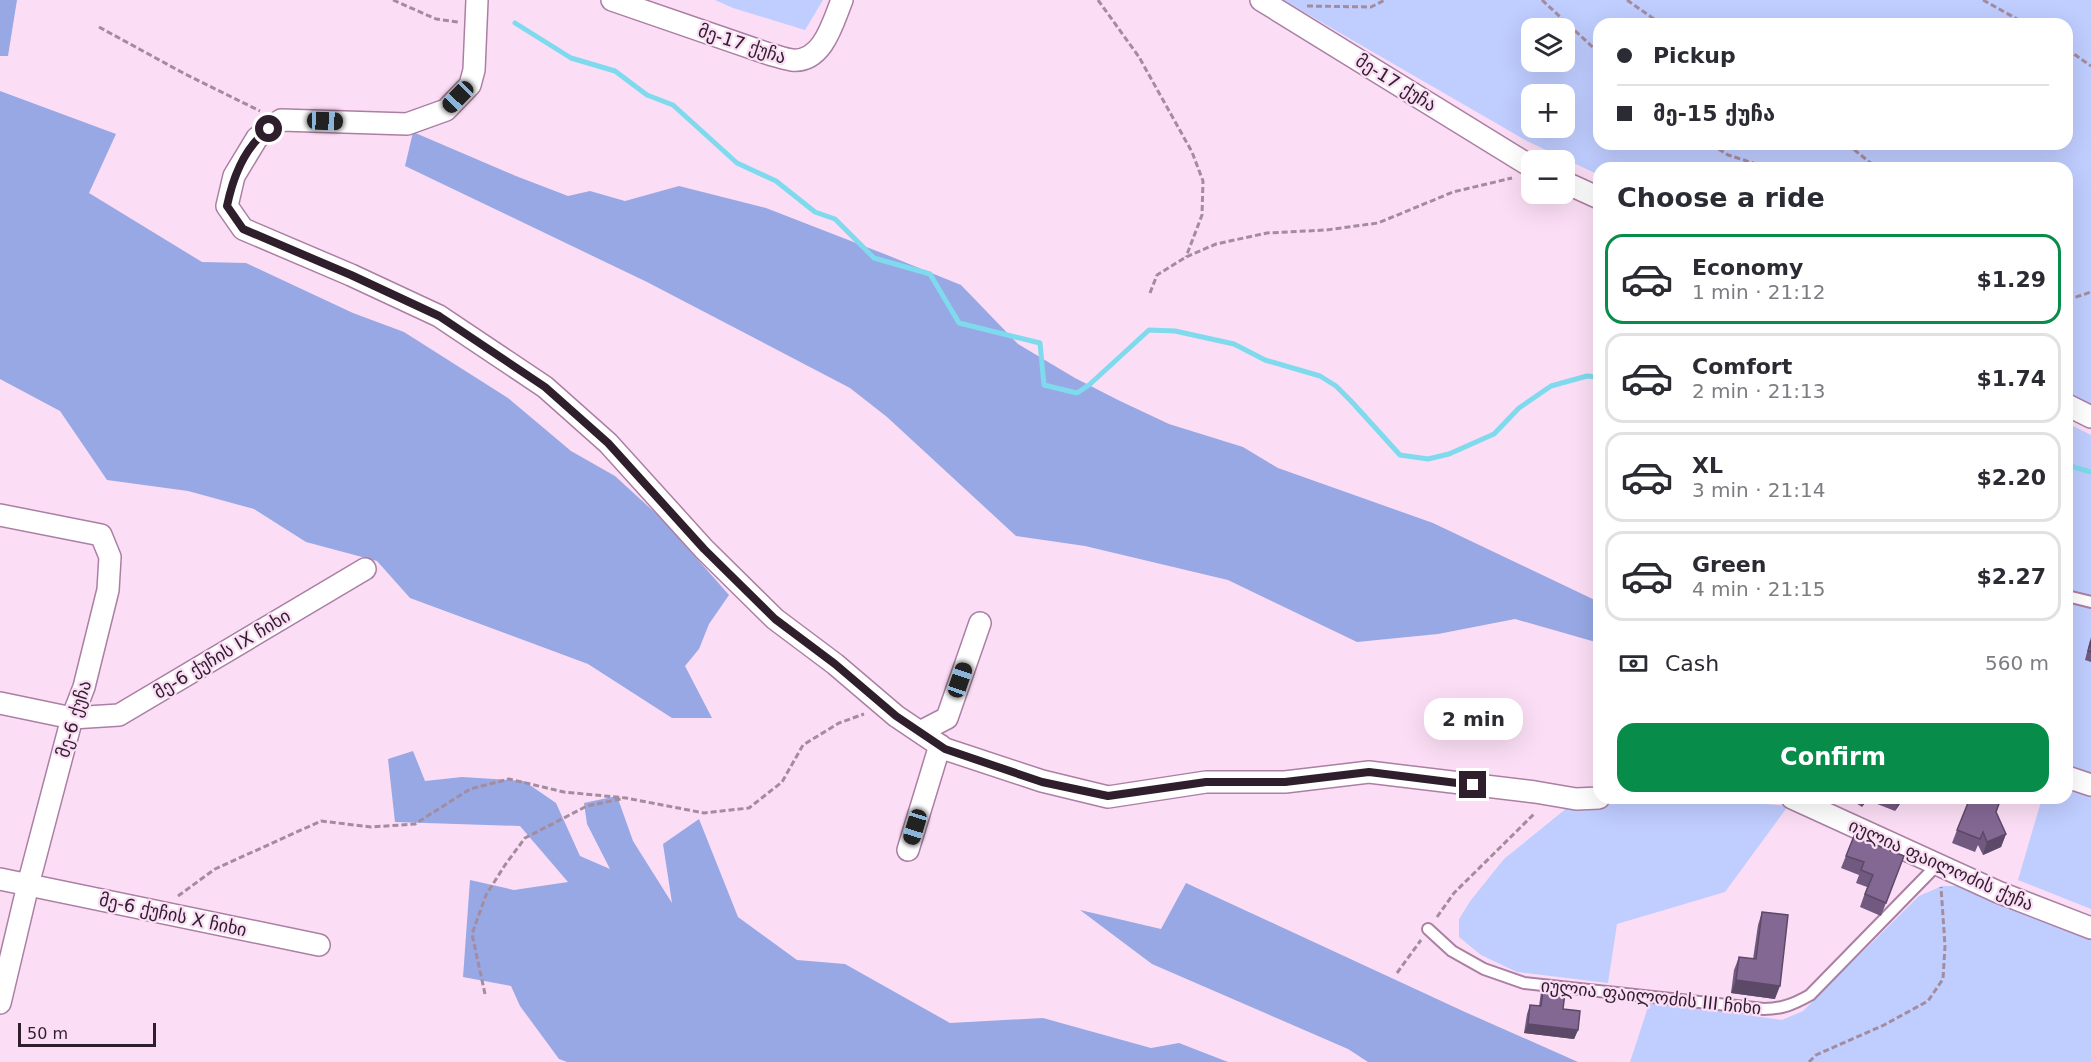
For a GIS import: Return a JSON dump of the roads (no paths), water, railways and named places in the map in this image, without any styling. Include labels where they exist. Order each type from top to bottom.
[{"type":"street","points":[[477,0],[474,70],[470,85],[446,110],[407,124],[281,120],[257,138],[234,176],[227,206],[243,229],[439,316],[545,387],[608,443],[704,549],[775,619],[835,664],[896,716],[945,749],[1042,782],[1108,796],[1206,782],[1285,782],[1369,772],[1576,799],[1593,798]]},
{"type":"street","name":"მე-17 ქუჩა","points":[[612,0],[795,61],[814,54],[827,37],[842,0]]},
{"type":"street","name":"მე-17 ქუჩა","points":[[1261,0],[1521,160]]},
{"type":"street","points":[[1575,188],[1593,195]]},
{"type":"street","points":[[2073,408],[2091,417]]},
{"type":"street","name":"მე-6 ქუჩა","points":[[0,515],[101,535],[110,557],[108,590],[84,687],[72,718],[28,885],[0,1003]]},
{"type":"street","name":"მე-6 ქუჩის IX ჩიხი","points":[[0,703],[72,718],[119,715],[365,569]]},
{"type":"street","points":[[920,732],[946,717],[980,623]]},
{"type":"street","points":[[908,850],[940,746]]},
{"type":"street","points":[[2073,779],[2091,785]]},
{"type":"street","name":"იულია ფაილოძის ქუჩა","points":[[1805,804],[1998,892],[2091,928]]},
{"type":"street","name":"მე-6 ქუჩის X ჩიხი","points":[[0,879],[319,945]]},
{"type":"lane","points":[[2073,598],[2091,602]]},
{"type":"lane","name":"იულია ფაილოძის III ჩიხი","points":[[1428,929],[1452,951],[1476,964],[1524,983],[1779,1009],[1810,995],[1938,864]]},
{"type":"waterway","points":[[515,23],[571,58],[615,71],[647,95],[673,105],[737,163],[776,181],[815,212],[835,219],[874,258],[930,274],[959,323],[1040,343],[1044,385],[1077,393],[1089,385],[1149,330],[1175,331],[1234,344],[1265,360],[1320,376],[1336,386],[1400,455],[1428,459],[1449,454],[1494,434],[1519,408],[1551,386],[1587,376],[1593,376]]},
{"type":"waterway","points":[[2073,467],[2091,472]]}]
